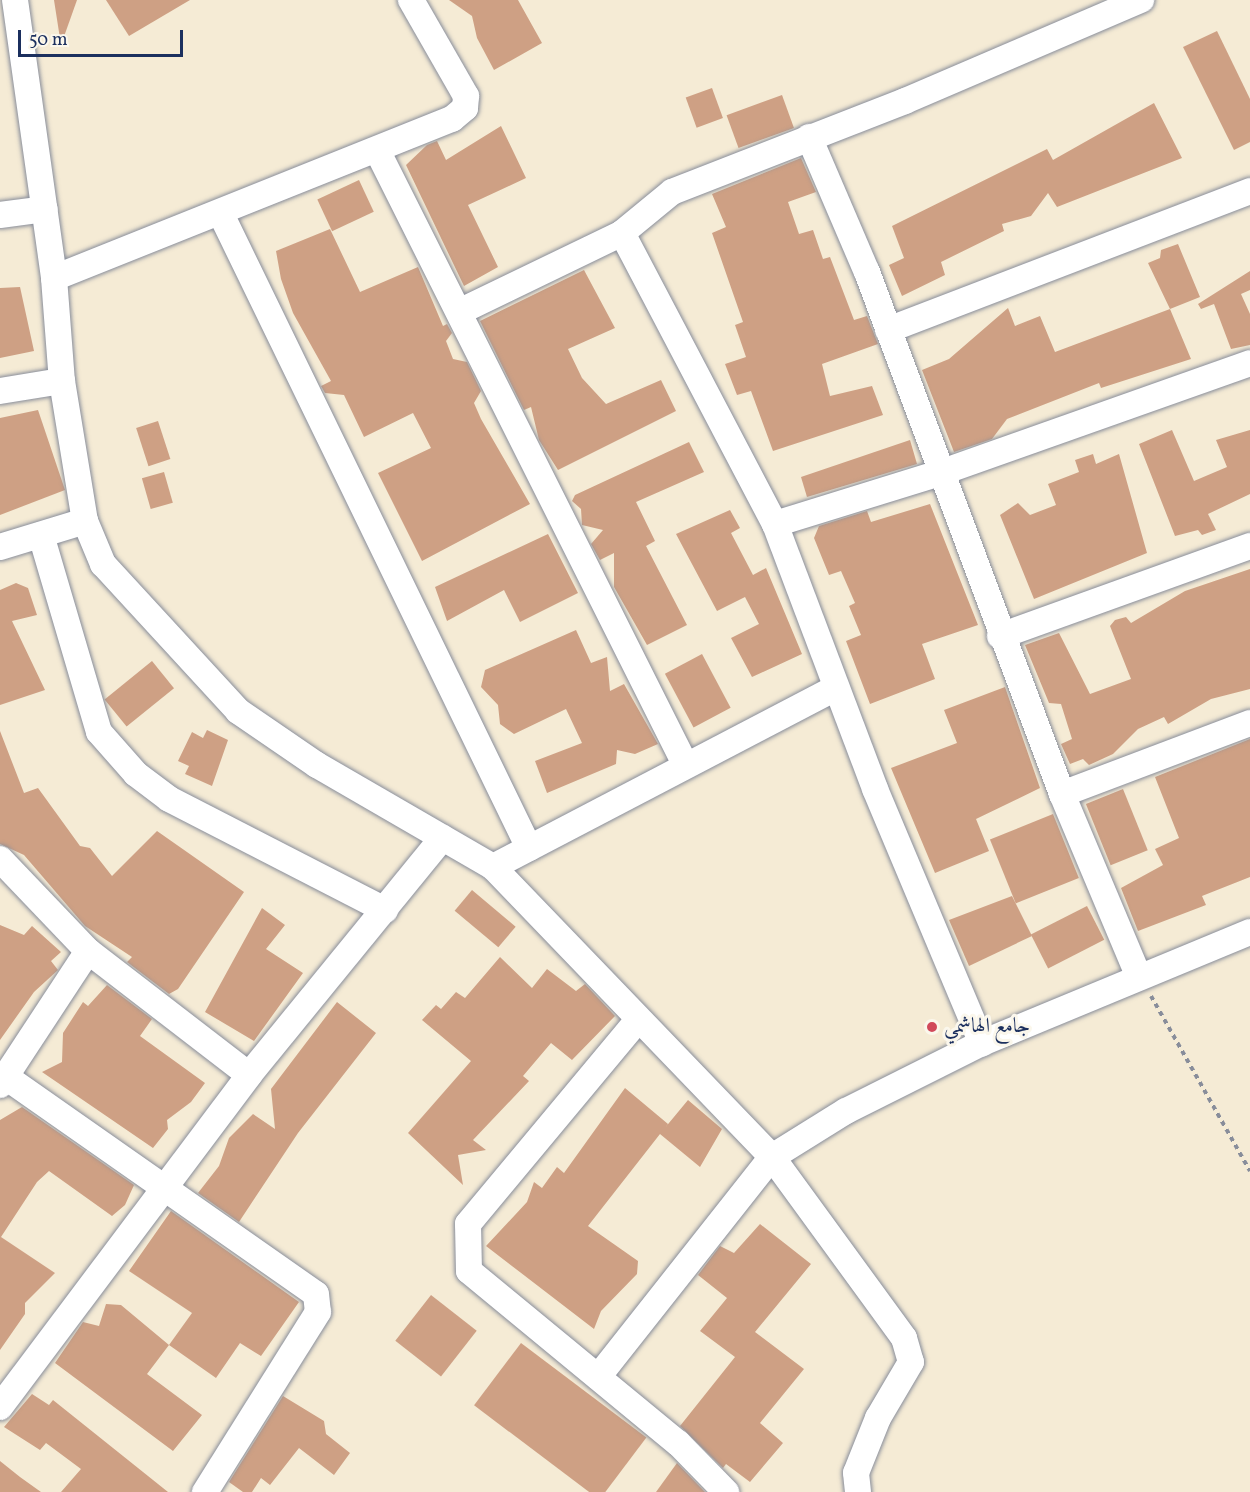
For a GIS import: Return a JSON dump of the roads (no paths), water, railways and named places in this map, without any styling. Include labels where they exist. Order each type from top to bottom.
[{"type":"street","points":[[15,0],[54,278],[62,381],[85,521],[103,564],[133,602],[237,711],[493,867],[637,1021],[772,1157],[904,1338],[911,1362],[878,1418],[856,1473],[858,1492]]},
{"type":"street","points":[[54,278],[220,214],[452,119],[465,108],[466,96],[411,0]]},
{"type":"street","points":[[461,310],[622,233],[672,192],[1141,0]]},
{"type":"street","points":[[809,137],[888,330],[1000,636],[1062,794],[1138,975]]},
{"type":"street","points":[[377,150],[461,310],[685,764]]},
{"type":"street","points":[[888,330],[1250,191]]},
{"type":"street","points":[[0,215],[45,209]]},
{"type":"street","points":[[220,214],[529,848]]},
{"type":"street","points":[[622,233],[775,524],[836,688],[982,1043]]},
{"type":"street","points":[[775,524],[940,473],[1250,363]]},
{"type":"street","points":[[0,391],[62,381]]},
{"type":"street","points":[[0,548],[85,521]]},
{"type":"street","points":[[41,535],[99,732],[135,774],[169,799],[385,910]]},
{"type":"street","points":[[1000,636],[1250,546]]},
{"type":"street","points":[[493,867],[685,764],[836,688]]},
{"type":"street","points":[[1062,794],[1250,723]]},
{"type":"street","points":[[0,1407],[169,1187],[249,1075],[442,838]]},
{"type":"street","points":[[0,859],[88,951],[249,1075]]},
{"type":"street","points":[[598,1377],[772,1157],[846,1111],[982,1043],[1138,975],[1250,932]]},
{"type":"street","points":[[88,951],[3,1081],[169,1187],[315,1294],[318,1312],[207,1491]]},
{"type":"street","points":[[637,1021],[468,1224],[465,1245],[469,1271],[598,1377],[726,1492]]},
{"type":"place","name":"جامع الهاشمي","points":[[932,1027]]}]
